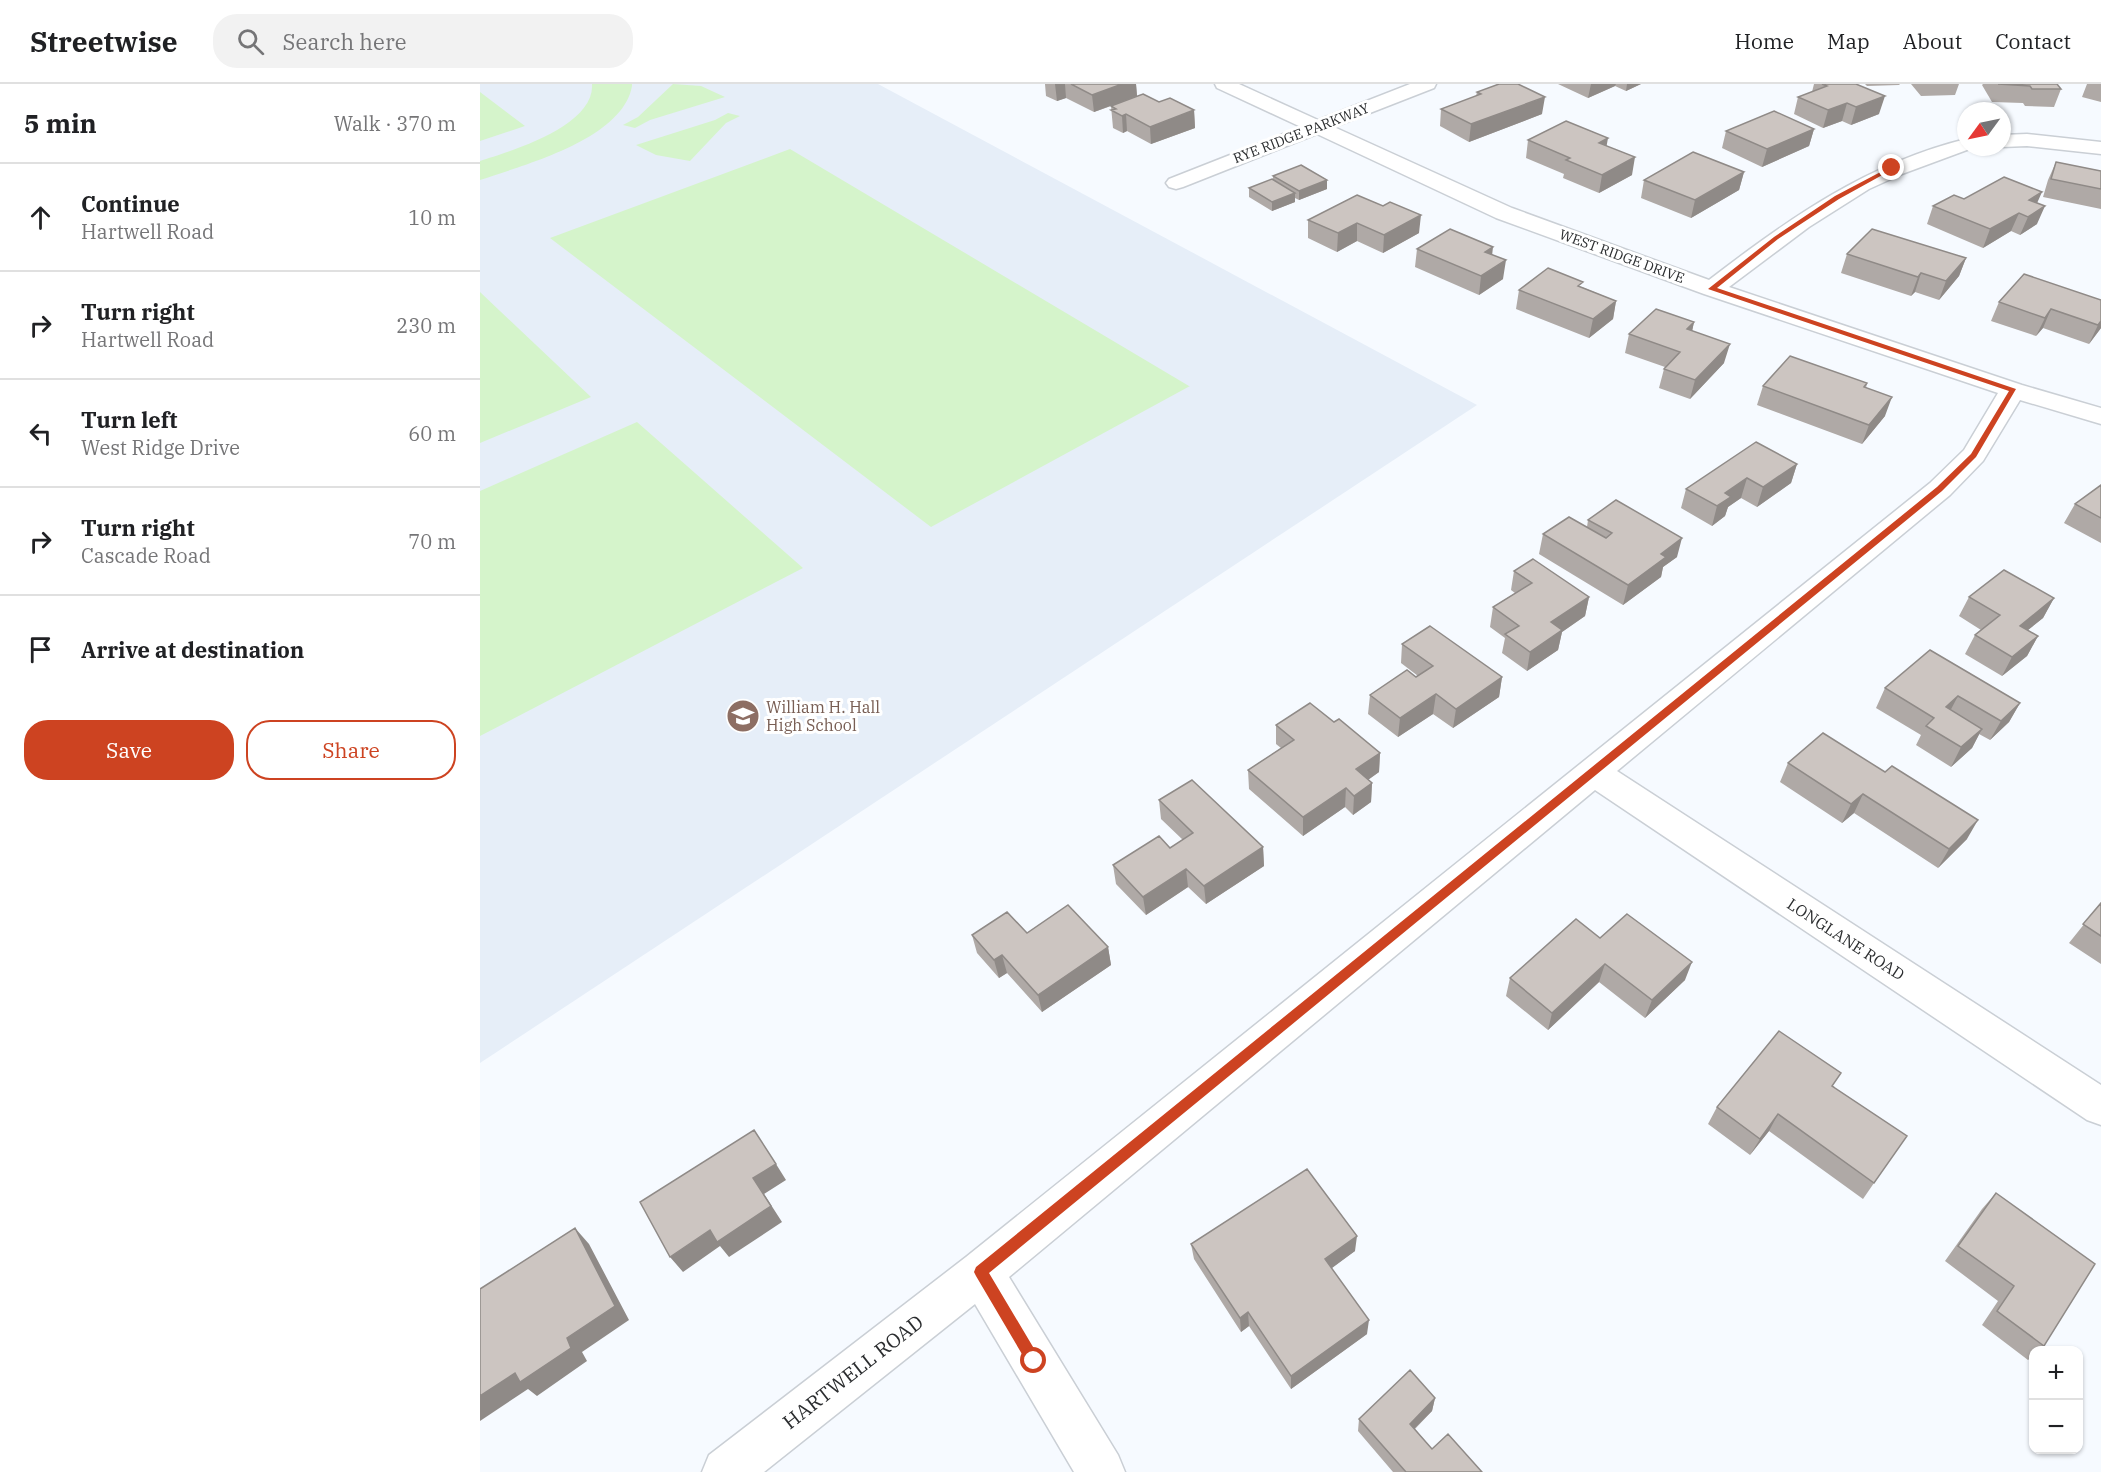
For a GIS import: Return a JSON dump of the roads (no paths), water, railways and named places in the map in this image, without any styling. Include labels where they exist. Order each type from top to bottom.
[{"type":"street","name":"WEST RIDGE DRIVE","points":[[1224,84],[1504,213],[1712,289],[2013,390],[2101,416]]},
{"type":"street","name":"RYE RIDGE PARKWAY","points":[[1176,183],[1427,84]]},
{"type":"street","points":[[2011,141],[2026,140],[2101,148]]},
{"type":"street","points":[[1712,289],[1776,238],[1837,197],[1892,168],[1957,148]]},
{"type":"street","name":"HARTWELL ROAD","points":[[726,1472],[981,1272],[1940,489],[1974,455],[2013,390]]},
{"type":"street","name":"LONGLANE ROAD","points":[[1592,771],[2101,1107]]},
{"type":"street","points":[[981,1272],[1101,1472]]},
{"type":"place","name":"William H. Hall High School","points":[[743,716]]}]
